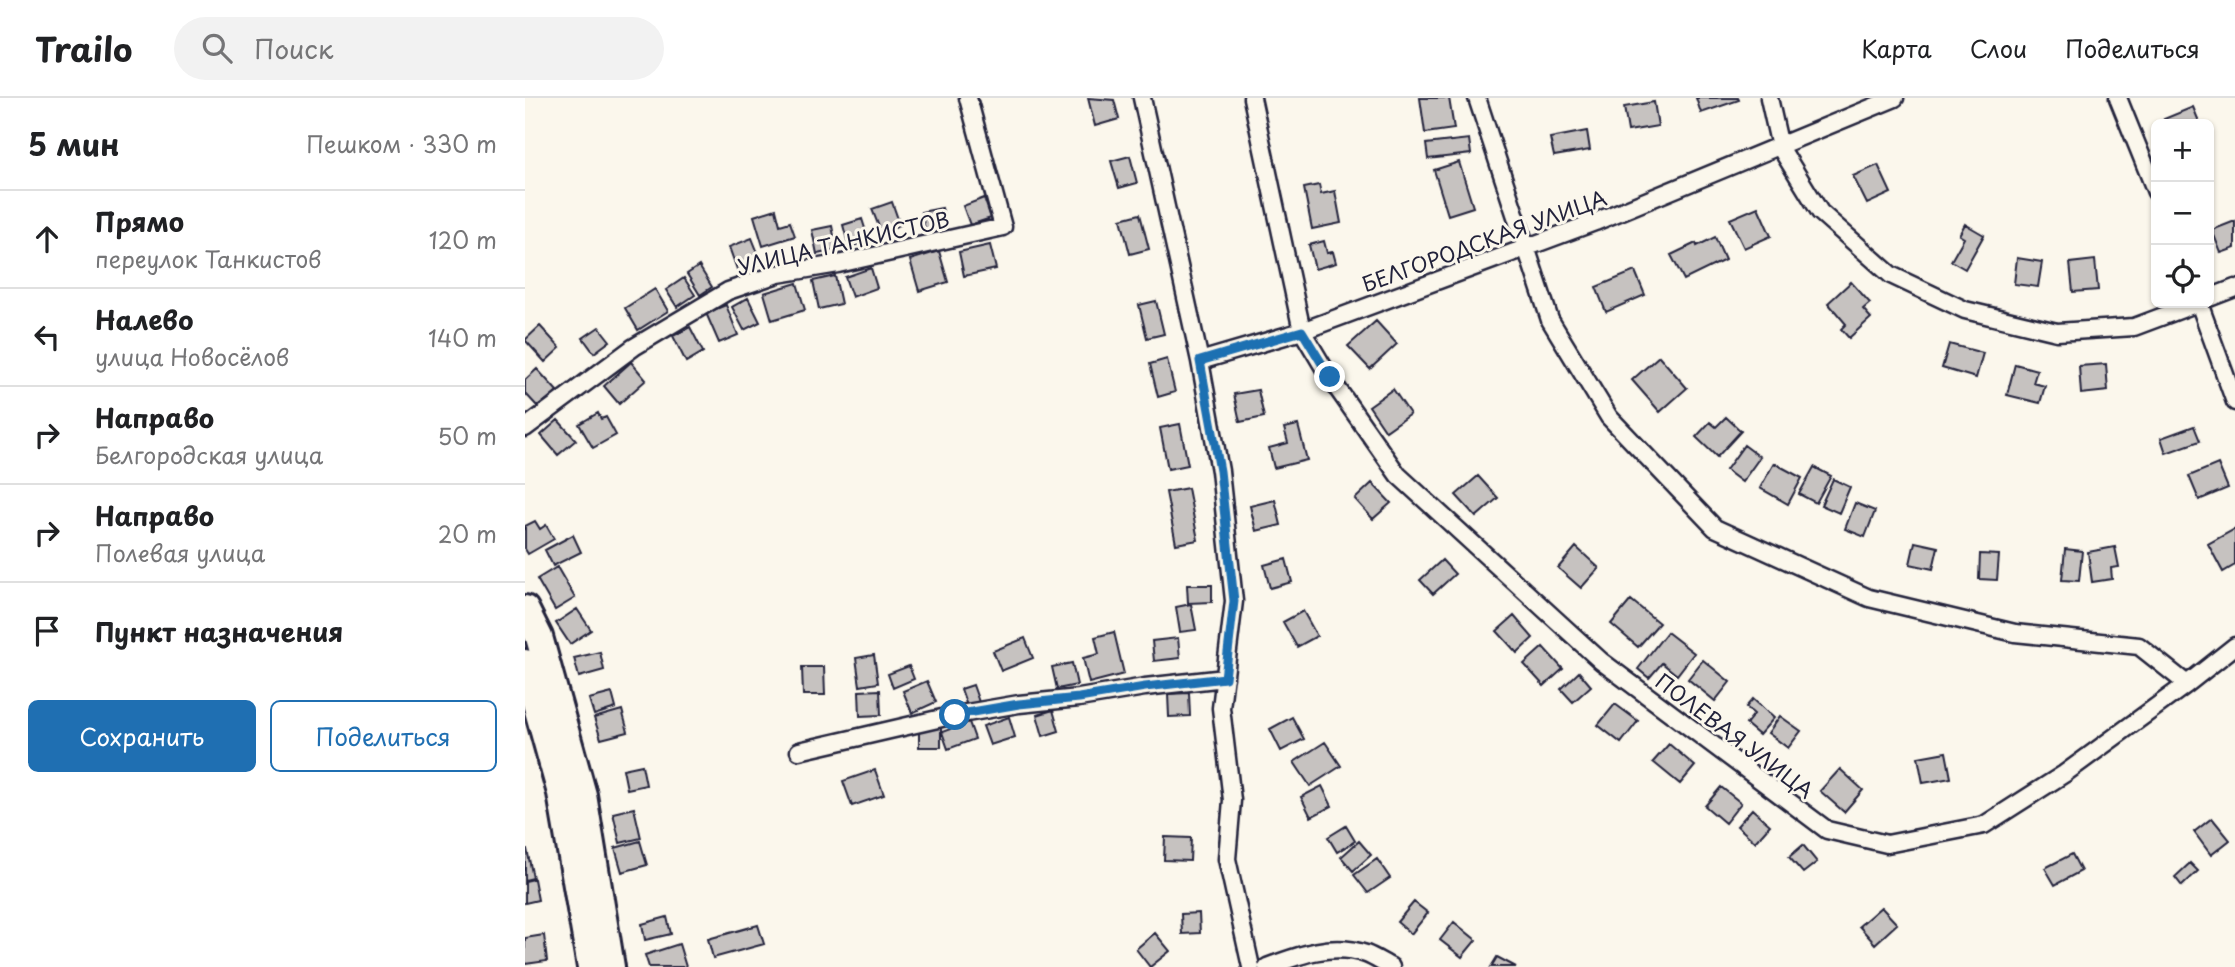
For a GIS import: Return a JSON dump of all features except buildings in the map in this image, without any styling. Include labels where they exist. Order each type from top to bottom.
[{"type":"main road","points":[[525,609],[539,637],[583,795],[611,967]]},
{"type":"main road","points":[[525,663],[561,793],[591,967]]},
{"type":"street","name":"УЛИЦА ТАНКИСТОВ","points":[[525,428],[633,347],[728,291],[778,274],[838,264],[1003,227],[968,98]]},
{"type":"street","points":[[1142,98],[1200,361],[1220,471],[1234,601],[1221,708],[1232,800],[1227,859],[1251,967]]},
{"type":"street","name":"ПОЛЕВАЯ УЛИЦА","points":[[1252,98],[1302,331],[1330,377],[1398,475],[1601,661],[1827,830],[1887,844],[1984,825],[2064,774],[2235,646]]},
{"type":"street","points":[[1477,98],[1549,320],[1609,417],[1715,528],[1869,598],[2015,633],[2139,646],[2187,684]]},
{"type":"street","points":[[1769,98],[1780,147],[1820,212],[1891,275],[1965,310],[2057,332],[2134,327],[2185,308]]},
{"type":"street","name":"БЕЛГОРОДСКАЯ УЛИЦА","points":[[1200,361],[1302,331],[1595,222],[1895,98]]},
{"type":"street","points":[[2118,98],[2152,182]]},
{"type":"street","points":[[2214,296],[2235,288]]},
{"type":"street","points":[[2200,308],[2235,402]]},
{"type":"street","points":[[799,751],[955,715],[1019,704],[1225,678]]},
{"type":"street","points":[[1267,967],[1314,950],[1348,950],[1365,954],[1391,967]]},
{"type":"route","points":[[955,715],[1019,704],[1225,678],[1234,601],[1220,471],[1200,361],[1302,331],[1330,377]]}]
